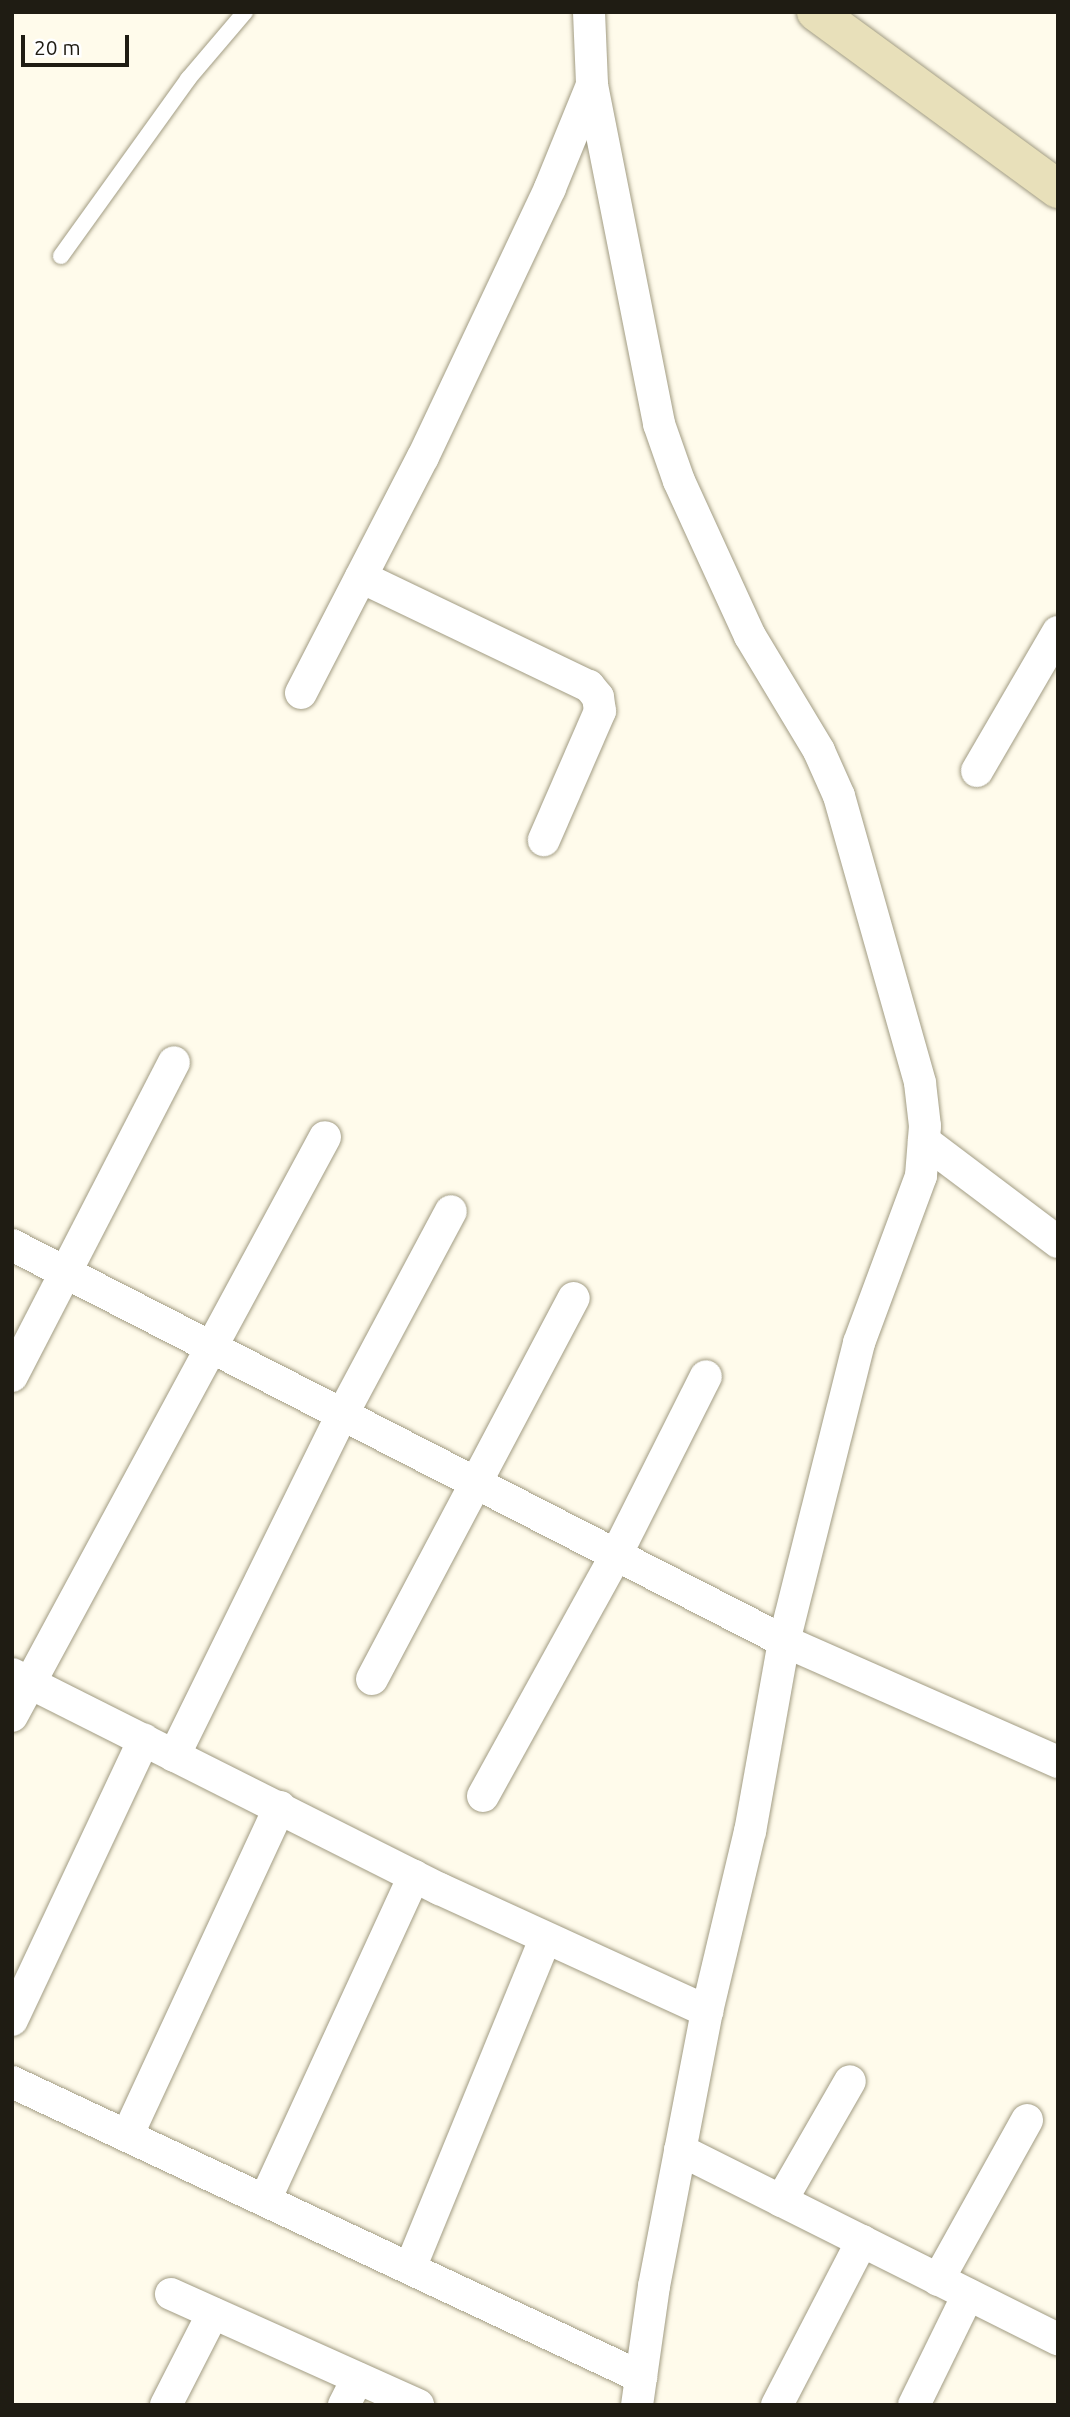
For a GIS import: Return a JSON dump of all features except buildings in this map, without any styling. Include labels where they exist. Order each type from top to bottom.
[{"type":"street","points":[[12,2082],[411,2266],[639,2391],[680,2150],[707,2011],[750,1831],[784,1641],[859,1343],[920,1176],[924,1141],[920,1083],[839,796],[819,751],[750,636],[679,481],[659,424],[592,85],[589,12]]},
{"type":"street","points":[[816,12],[1058,189]]},
{"type":"street","points":[[301,693],[423,457],[550,188],[592,85]]},
{"type":"street","points":[[361,577],[589,686],[598,697],[600,711],[544,840]]},
{"type":"street","points":[[977,771],[1058,632]]},
{"type":"street","points":[[12,1376],[174,1062]]},
{"type":"street","points":[[12,1716],[20,1678],[211,1348],[325,1137]]},
{"type":"street","points":[[924,1141],[1058,1242]]},
{"type":"street","points":[[174,1756],[342,1415],[451,1211]]},
{"type":"street","points":[[12,1245],[784,1641],[1058,1762]]},
{"type":"street","points":[[372,1679],[479,1485],[574,1298]]},
{"type":"street","points":[[483,1796],[615,1555],[706,1376]]},
{"type":"street","points":[[20,1678],[545,1940],[707,2011]]},
{"type":"street","points":[[12,2020],[144,1740]]},
{"type":"street","points":[[127,2136],[280,1807]]},
{"type":"street","points":[[265,2200],[414,1876]]},
{"type":"street","points":[[411,2266],[545,1940]]},
{"type":"street","points":[[781,2201],[850,2081]]},
{"type":"street","points":[[939,2280],[1027,2120]]},
{"type":"street","points":[[680,2150],[1058,2339]]},
{"type":"street","points":[[777,2405],[862,2241]]},
{"type":"street","points":[[172,2294],[212,2312],[351,2391],[418,2405]]},
{"type":"street","points":[[914,2405],[968,2295]]},
{"type":"street","points":[[166,2405],[212,2312]]},
{"type":"lane","points":[[61,256],[188,79],[245,12]]}]
